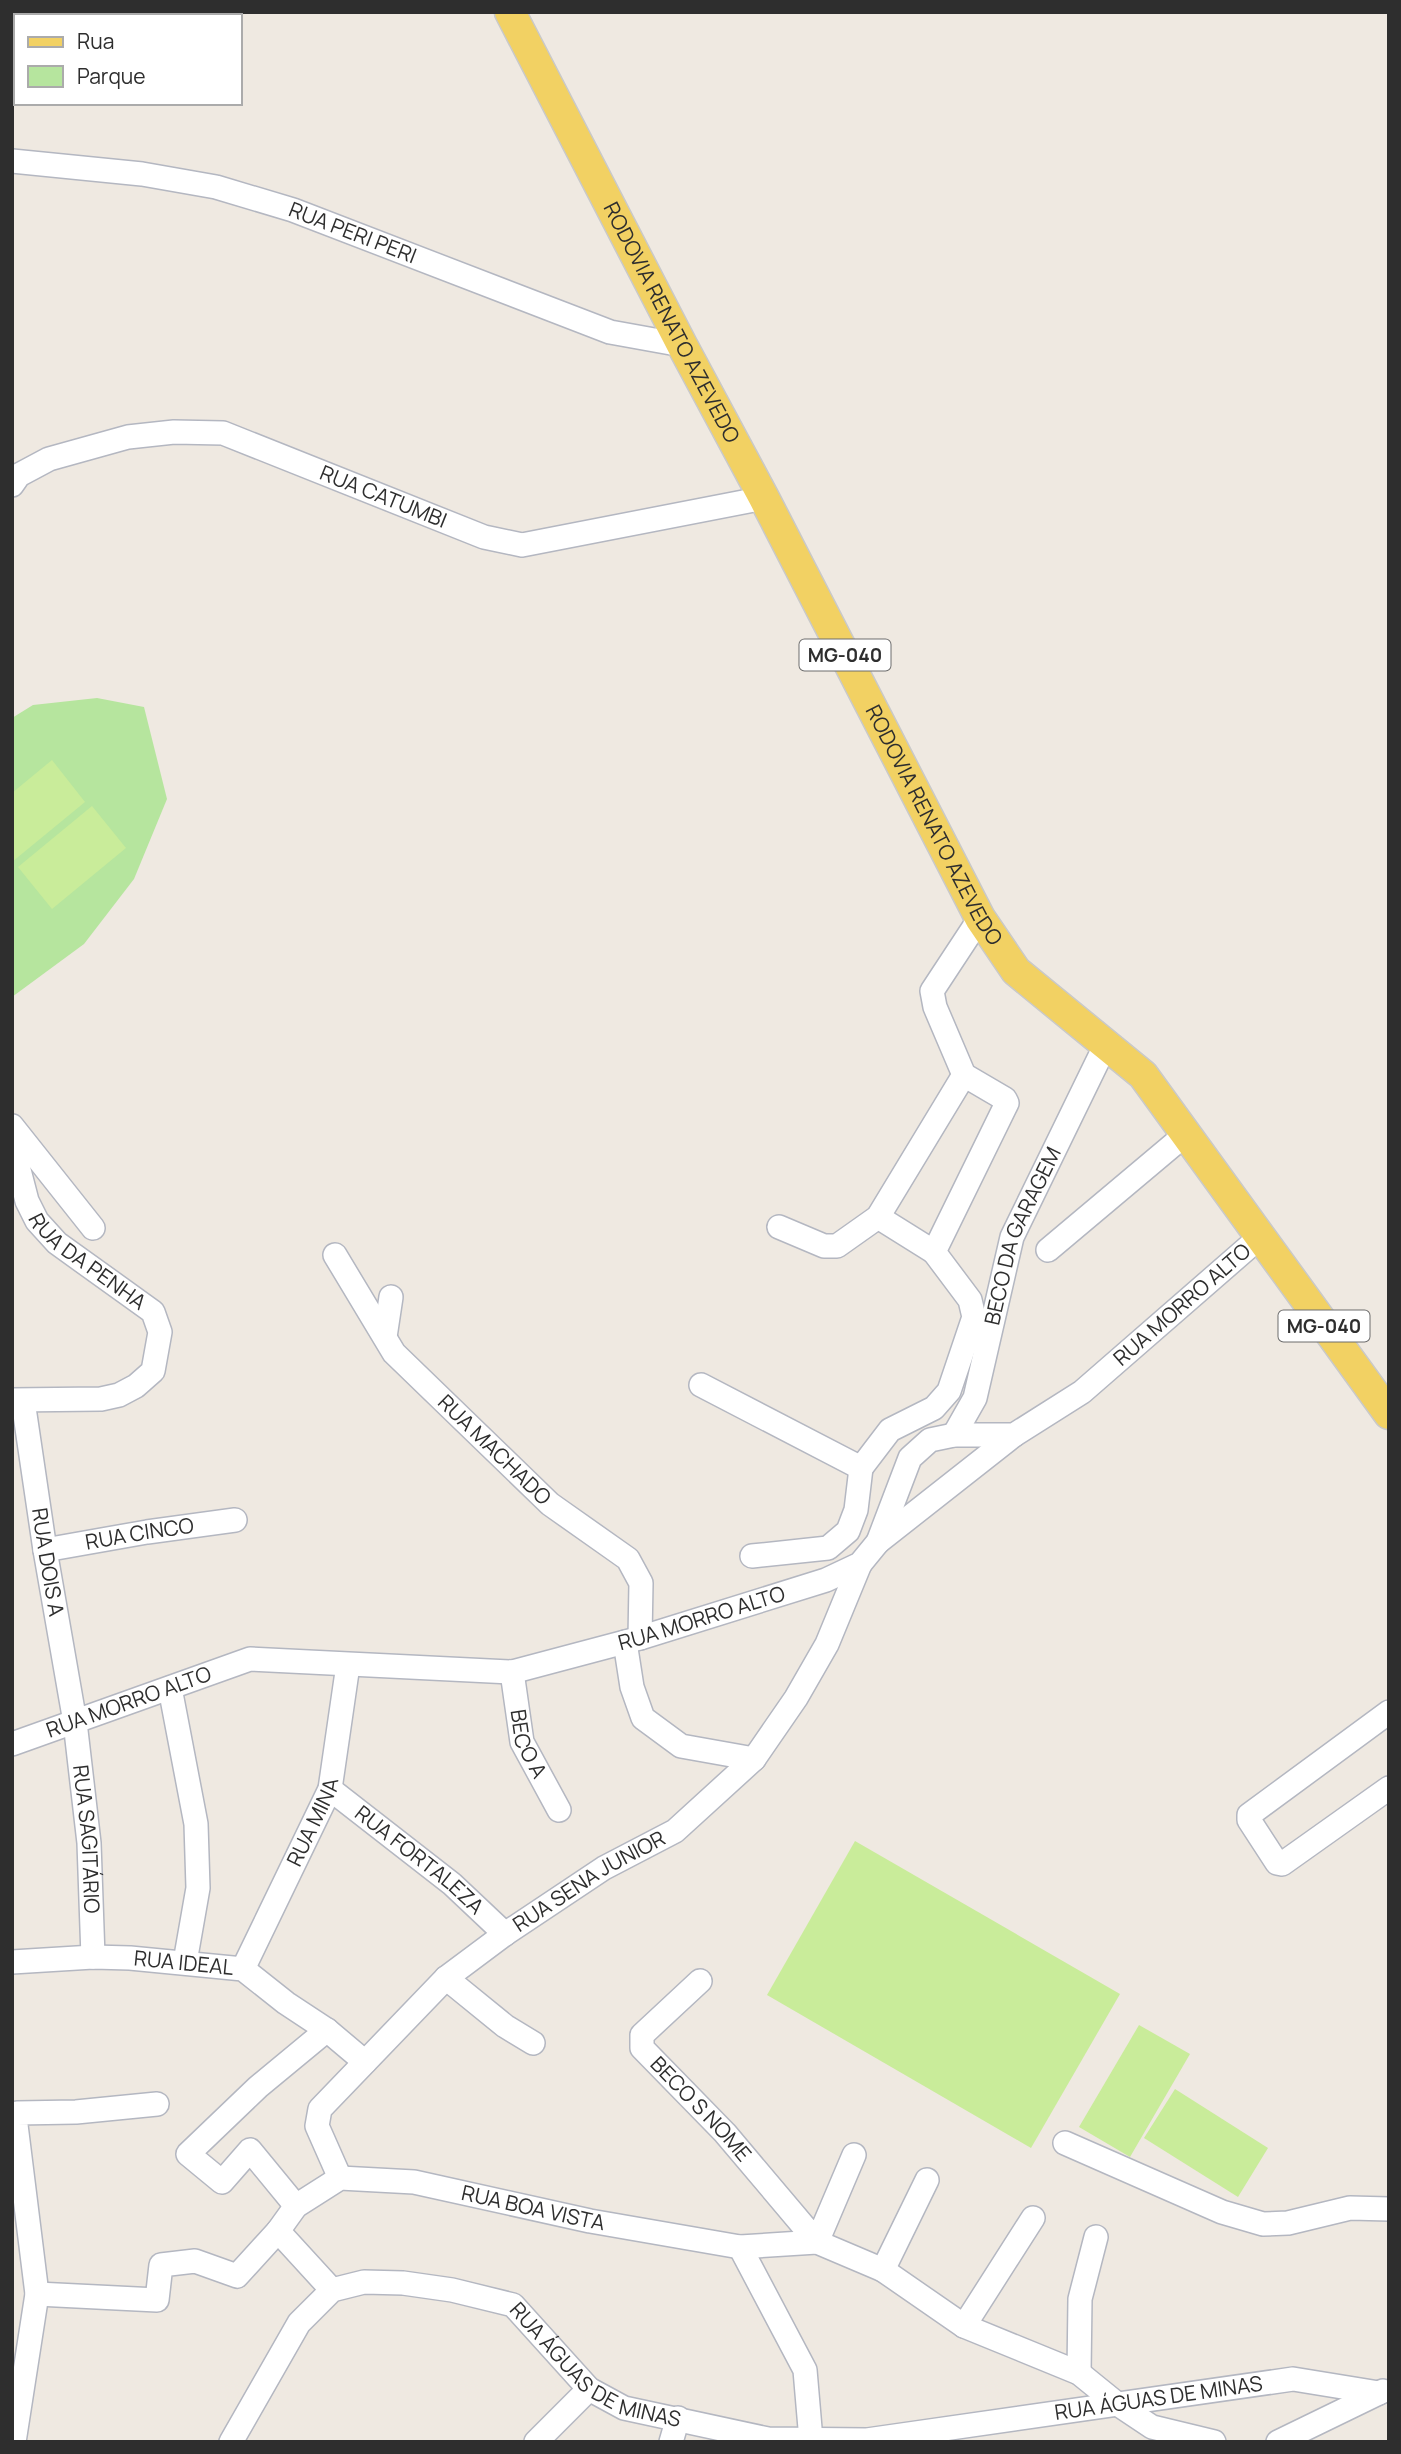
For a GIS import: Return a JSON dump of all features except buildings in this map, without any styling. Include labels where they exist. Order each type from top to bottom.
[{"type":"main road","name":"RODOVIA RENATO AZEVEDO","points":[[510,12],[980,918],[1016,971],[1143,1075],[1389,1414]]},
{"type":"street","name":"RUA PERI PERI","points":[[12,161],[142,174],[216,187],[293,210],[610,332],[682,345]]},
{"type":"street","name":"RUA CATUMBI","points":[[12,485],[19,475],[49,459],[128,437],[174,432],[223,433],[484,537],[522,545],[764,498]]},
{"type":"street","points":[[934,1252],[1007,1103],[1005,1099],[964,1075],[935,1007],[932,991],[980,918]]},
{"type":"street","name":"BECO DA GARAGEM","points":[[954,1435],[975,1398],[1012,1237],[1106,1044]]},
{"type":"street","points":[[779,1227],[824,1246],[837,1246],[878,1217],[964,1075]]},
{"type":"street","name":"RUA DA PENHA","points":[[12,1126],[93,1228]]},
{"type":"street","points":[[1048,1250],[1186,1134]]},
{"type":"street","name":"RUA DA PENHA","points":[[12,1143],[16,1176],[37,1221],[50,1236],[103,1278],[137,1298],[153,1312],[160,1332],[153,1371],[136,1386],[118,1395],[102,1399],[18,1401]]},
{"type":"street","points":[[752,1556],[828,1548],[848,1531],[856,1510],[861,1468],[890,1430],[934,1408],[948,1391],[974,1317],[970,1300],[934,1252],[878,1217]]},
{"type":"street","name":"RUA MORRO ALTO","points":[[12,1744],[250,1659],[512,1672],[632,1640],[826,1580],[860,1564],[877,1542],[910,1458],[930,1440],[954,1435],[1014,1435],[1082,1392],[1260,1237]]},
{"type":"street","name":"RUA MACHADO","points":[[335,1255],[394,1353],[550,1504],[628,1559],[641,1583],[632,1640],[632,1687],[643,1718],[681,1746],[754,1759]]},
{"type":"street","points":[[385,1337],[391,1297]]},
{"type":"street","points":[[701,1385],[861,1468]]},
{"type":"street","name":"RUA DOIS A","points":[[18,1401],[75,1722]]},
{"type":"street","points":[[877,1542],[1014,1435]]},
{"type":"street","name":"RUA CINCO","points":[[45,1550],[235,1520]]},
{"type":"street","name":"RUA SENA JUNIOR","points":[[340,2178],[317,2126],[320,2109],[446,1978],[505,1934],[604,1868],[675,1831],[754,1759],[796,1698],[827,1644],[860,1564]]},
{"type":"street","name":"RUA MINA","points":[[243,1969],[330,1789],[348,1665]]},
{"type":"street","name":"BECO A","points":[[512,1672],[522,1742],[559,1810]]},
{"type":"street","points":[[170,1688],[196,1824],[198,1888],[185,1962]]},
{"type":"street","points":[[1389,1712],[1249,1815],[1249,1820],[1278,1863],[1282,1864],[1389,1788]]},
{"type":"street","name":"RUA SAGITÁRIO","points":[[75,1722],[89,1843],[93,1957]]},
{"type":"street","name":"RUA FORTALEZA","points":[[330,1789],[452,1884],[505,1934]]},
{"type":"street","name":"RUA IDEAL","points":[[12,1962],[93,1957],[185,1962],[243,1969],[286,2003],[327,2030],[365,2063]]},
{"type":"street","points":[[446,1978],[505,2026],[533,2043]]},
{"type":"street","name":"BECO S NOME","points":[[700,1981],[642,2035],[642,2048],[726,2133],[817,2242]]},
{"type":"street","points":[[296,2206],[250,2150],[222,2182],[188,2154],[258,2087],[327,2030]]},
{"type":"street","points":[[14,2442],[37,2294],[17,2174],[15,2117],[18,2113],[76,2112],[157,2104]]},
{"type":"street","points":[[1065,2143],[1223,2212],[1263,2224],[1288,2223],[1350,2208],[1389,2209]]},
{"type":"street","points":[[817,2242],[854,2155]]},
{"type":"street","points":[[37,2294],[157,2300],[161,2265],[195,2261],[237,2276],[278,2231],[296,2206],[340,2178]]},
{"type":"street","name":"RUA BOA VISTA","points":[[340,2178],[414,2182],[590,2221],[740,2247],[817,2242],[883,2270],[964,2326],[1079,2373],[1116,2403],[1152,2427],[1214,2442]]},
{"type":"street","points":[[883,2270],[927,2180]]},
{"type":"street","points":[[964,2326],[1033,2218]]},
{"type":"street","points":[[231,2442],[299,2323],[332,2290],[278,2231]]},
{"type":"street","points":[[1079,2373],[1080,2299],[1096,2237]]},
{"type":"street","points":[[740,2247],[805,2370],[811,2440]]},
{"type":"street","name":"RUA ÁGUAS DE MINAS","points":[[332,2290],[364,2282],[403,2283],[452,2290],[513,2305],[589,2389],[624,2408],[768,2439],[867,2440],[943,2435],[1116,2403],[1293,2379],[1384,2391]]},
{"type":"street","points":[[536,2442],[589,2389]]},
{"type":"street","points":[[1278,2442],[1384,2391]]},
{"type":"street","points":[[671,2442],[678,2418]]},
{"type":"green space","points":[[97,698],[144,707],[167,799],[134,879],[84,944],[12,997],[12,718],[33,705]]},
{"type":"green space","points":[[52,760],[85,802],[12,862],[12,793]]},
{"type":"green space","points":[[92,806],[126,848],[52,909],[18,867]]},
{"type":"green space","points":[[855,1841],[1120,1994],[1031,2148],[767,1995]]},
{"type":"green space","points":[[1139,2025],[1190,2054],[1130,2157],[1079,2127]]},
{"type":"green space","points":[[1175,2089],[1268,2148],[1238,2197],[1144,2138]]}]
